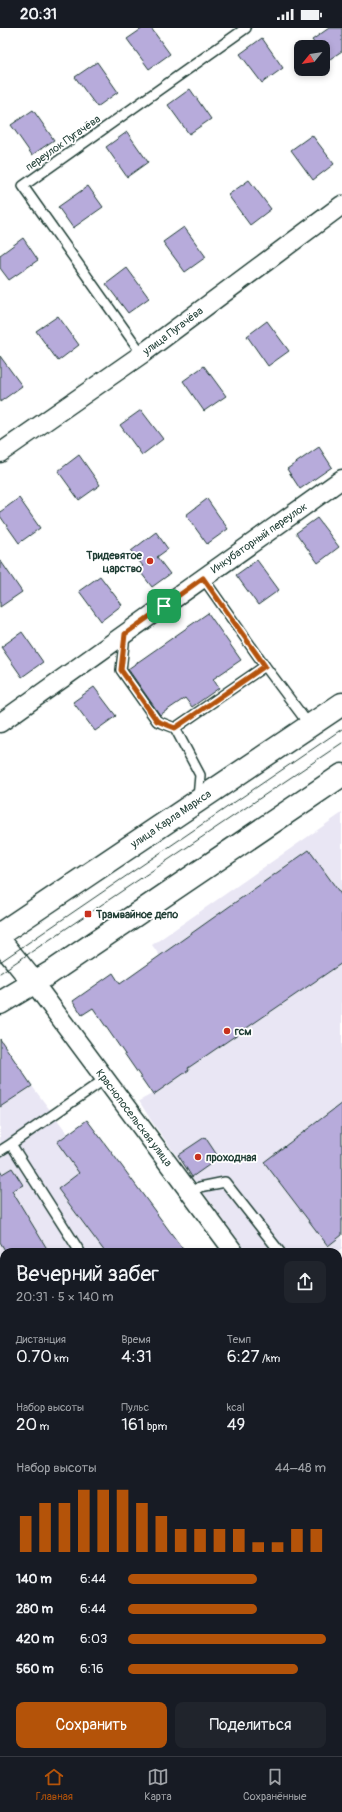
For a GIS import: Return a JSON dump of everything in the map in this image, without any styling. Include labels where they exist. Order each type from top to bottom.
[{"type":"main road","name":"улица Карла Маркса","points":[[0,934],[342,704]]},
{"type":"main road","points":[[0,1003],[34,983],[342,774]]},
{"type":"main road","points":[[0,941],[34,983]]},
{"type":"street","name":"улица Пугачёва","points":[[0,452],[142,354],[342,205]]},
{"type":"street","name":"Инкубаторный переулок","points":[[0,723],[342,479]]},
{"type":"street","name":"Краснопосельская улица","points":[[34,983],[231,1248]]},
{"type":"lane","name":"переулок Пугачёва","points":[[142,354],[23,186],[246,28]]},
{"type":"lane","points":[[203,578],[265,666],[310,726]]},
{"type":"lane","points":[[125,634],[121,670],[157,721],[175,728],[200,775],[198,801]]},
{"type":"lane","points":[[175,728],[265,666]]},
{"type":"lane","points":[[0,1151],[105,1079]]},
{"type":"lane","points":[[11,1144],[77,1248]]},
{"type":"lane","points":[[191,1193],[200,1187],[224,1182],[277,1248]]},
{"type":"shaded area","points":[[342,813],[342,1248],[244,1248],[152,1122],[139,1101],[152,1094],[93,1008],[82,1015],[73,1001],[113,973],[120,983],[160,956],[152,945]]},
{"type":"shaded area","points":[[8,1050],[32,1086],[68,1134],[87,1120],[182,1248],[0,1248],[0,1055]]},
{"type":"building","points":[[143,28],[151,28],[170,54],[149,69],[127,39]]},
{"type":"building","points":[[329,28],[342,28],[342,51],[330,59],[330,40],[312,40]]},
{"type":"building","points":[[262,38],[283,68],[262,83],[240,54]]},
{"type":"building","points":[[97,62],[118,92],[97,107],[75,77]]},
{"type":"building","points":[[190,89],[211,119],[189,134],[168,105]]},
{"type":"building","points":[[33,110],[54,140],[32,155],[11,125]]},
{"type":"building","points":[[127,132],[148,162],[127,177],[106,147]]},
{"type":"building","points":[[312,135],[334,164],[313,180],[291,150]]},
{"type":"building","points":[[249,180],[271,209],[250,225],[228,195]]},
{"type":"building","points":[[88,186],[103,207],[73,228],[58,207]]},
{"type":"building","points":[[184,227],[206,257],[185,272],[163,242]]},
{"type":"building","points":[[23,238],[38,260],[9,280],[0,268],[0,255]]},
{"type":"building","points":[[127,268],[149,298],[128,313],[106,284]]},
{"type":"building","points":[[58,316],[79,345],[58,361],[36,331]]},
{"type":"building","points":[[267,321],[289,351],[268,366],[247,336]]},
{"type":"building","points":[[0,356],[22,386],[0,402]]},
{"type":"building","points":[[204,366],[226,396],[204,411],[183,381]]},
{"type":"building","points":[[141,410],[163,439],[142,455],[120,425]]},
{"type":"building","points":[[319,447],[332,467],[300,489],[287,469]]},
{"type":"building","points":[[79,455],[100,485],[79,500],[58,471]]},
{"type":"building","points":[[19,498],[40,528],[19,543],[0,516],[0,512]]},
{"type":"building","points":[[207,499],[228,529],[207,544],[186,515]]},
{"type":"building","points":[[317,518],[339,547],[318,563],[296,533]]},
{"type":"building","name":"Тридевятое царство","points":[[156,532],[168,549],[157,557],[170,574],[152,587],[138,569],[143,566],[131,551]]},
{"type":"building","points":[[0,560],[22,592],[0,607]]},
{"type":"building","points":[[257,560],[279,590],[258,605],[236,575]]},
{"type":"building","points":[[100,576],[122,605],[101,621],[79,591]]},
{"type":"building","points":[[208,613],[241,660],[213,679],[219,688],[192,707],[185,698],[160,715],[128,669]]},
{"type":"building","points":[[22,632],[43,662],[22,677],[1,647]]},
{"type":"building","points":[[94,687],[116,716],[95,731],[73,702]]},
{"type":"building","points":[[309,850],[342,896],[342,963],[188,1068],[189,1070],[153,1095],[93,1008],[82,1015],[73,1001],[113,973],[120,984]]},
{"type":"building","points":[[0,1039],[32,1086],[0,1107]]},
{"type":"building","points":[[342,1103],[342,1235],[328,1246],[264,1162]]},
{"type":"building","points":[[87,1120],[182,1248],[102,1248],[58,1189],[79,1173],[57,1142]]},
{"type":"building","name":"проходная","points":[[205,1137],[219,1158],[192,1177],[178,1155]]},
{"type":"building","points":[[12,1168],[23,1185],[12,1191],[47,1248],[4,1248],[0,1242],[0,1171],[2,1174]]},
{"type":"tram line","points":[[0,962],[342,729]]},
{"type":"tram line","points":[[0,973],[342,743]]},
{"type":"place","name":"Тридевятое царство","points":[[150,561]]},
{"type":"place","name":"Трамвайное депо","points":[[88,914]]},
{"type":"place","name":"гсм","points":[[227,1031]]},
{"type":"place","name":"проходная","points":[[198,1157]]},
{"type":"route","points":[[203,578],[265,666],[175,728],[157,721],[121,670],[125,634],[164,606],[203,578]]}]
